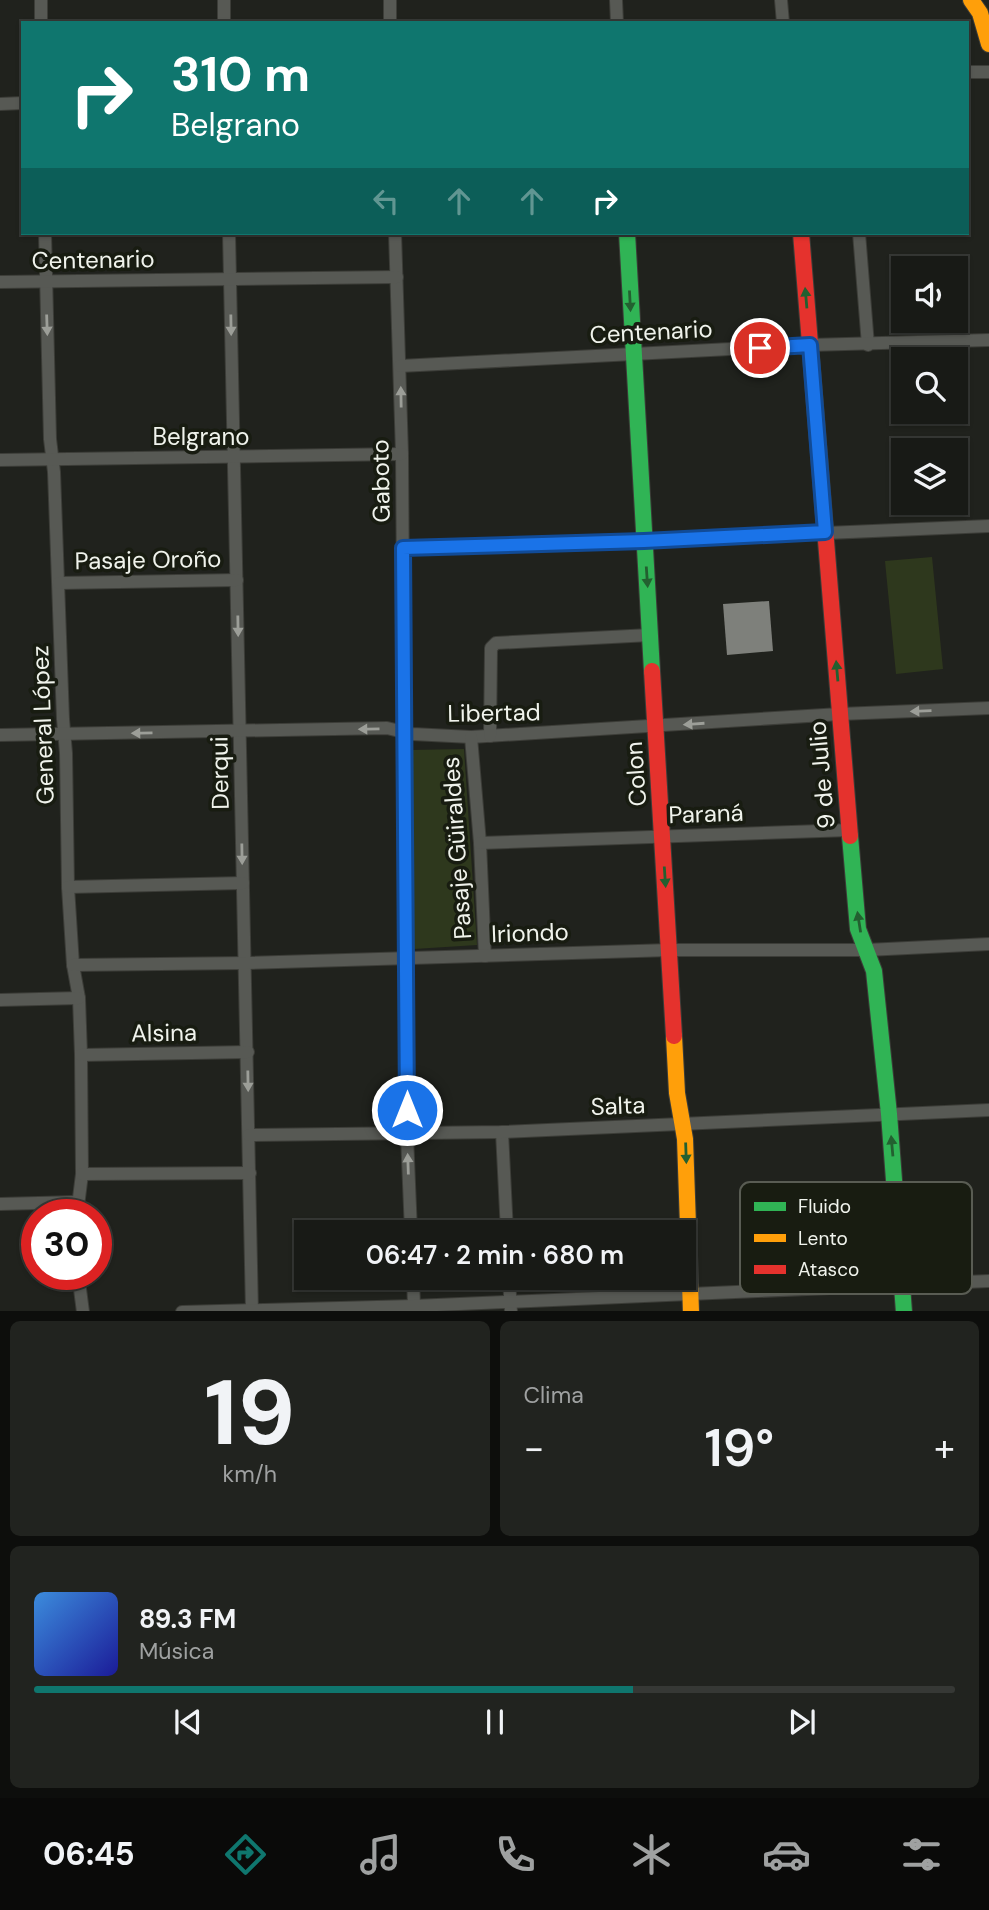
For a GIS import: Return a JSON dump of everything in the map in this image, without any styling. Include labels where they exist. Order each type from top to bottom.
[{"type":"street","points":[[41,0],[41,21]]},
{"type":"street","points":[[224,0],[224,21]]},
{"type":"street","points":[[390,0],[390,21]]},
{"type":"street","points":[[616,0],[617,21]]},
{"type":"street","points":[[781,0],[783,21]]},
{"type":"street","points":[[978,4],[989,44]]},
{"type":"street","points":[[969,72],[989,72]]},
{"type":"street","points":[[0,104],[21,103]]},
{"type":"street","name":"General López","points":[[45,235],[68,887],[73,965],[79,998],[81,1055],[82,1174],[78,1199]]},
{"type":"street","name":"Derqui","points":[[229,235],[252,1310]]},
{"type":"street","name":"Gaboto","points":[[395,235],[402,454],[407,1135],[411,1220]]},
{"type":"street","name":"Colon","points":[[627,235],[677,1093],[685,1139],[691,1311]]},
{"type":"street","name":"9 de Julio","points":[[801,235],[858,929],[874,971],[895,1182]]},
{"type":"street","points":[[859,235],[868,345]]},
{"type":"street","name":"Centenario","points":[[0,282],[397,277]]},
{"type":"street","name":"Centenario","points":[[400,366],[810,345],[989,340]]},
{"type":"street","name":"Belgrano","points":[[0,460],[402,454]]},
{"type":"street","points":[[403,548],[989,526]]},
{"type":"street","name":"Pasaje Oroño","points":[[59,583],[237,580]]},
{"type":"street","name":"Pasaje Güiraldes","points":[[490,736],[491,648],[496,643],[650,635]]},
{"type":"street","name":"Libertad","points":[[0,735],[387,728],[404,732],[471,737],[840,714],[989,708]]},
{"type":"street","name":"Pasaje Güiraldes","points":[[471,737],[480,843],[485,956]]},
{"type":"street","name":"Paraná","points":[[480,843],[850,830]]},
{"type":"street","points":[[68,887],[243,883]]},
{"type":"street","name":"Iriondo","points":[[73,965],[246,963],[670,950],[867,950],[989,944]]},
{"type":"street","points":[[0,1000],[79,998]]},
{"type":"street","name":"Alsina","points":[[81,1055],[248,1052]]},
{"type":"street","name":"Salta","points":[[249,1135],[502,1132],[989,1110]]},
{"type":"street","points":[[502,1132],[506,1220]]},
{"type":"street","points":[[82,1174],[250,1173]]},
{"type":"street","points":[[0,1204],[21,1205]]},
{"type":"street","points":[[80,1290],[83,1311]]},
{"type":"street","points":[[413,1290],[414,1306]]},
{"type":"street","points":[[182,1311],[414,1306],[510,1307],[740,1292]]},
{"type":"green space","points":[[932,557],[943,669],[896,674],[885,561]]},
{"type":"green space","points":[[464,749],[477,945],[414,949],[411,750]]},
{"type":"building","points":[[769,601],[773,651],[727,655],[723,604]]},
{"type":"traffic: fast","points":[[627,235],[652,671]]},
{"type":"traffic: fast","points":[[850,836],[858,929],[874,971],[894,1182]]},
{"type":"traffic: fast","points":[[903,1294],[904,1311]]},
{"type":"traffic: slow","points":[[971,0],[980,13],[989,44]]},
{"type":"traffic: slow","points":[[674,1036],[677,1093],[685,1139],[691,1311]]},
{"type":"traffic: jam","points":[[801,235],[850,836]]},
{"type":"traffic: jam","points":[[652,671],[674,1036]]},
{"type":"route","points":[[407,1110],[403,548],[644,541],[825,532],[810,345],[760,348]]}]
